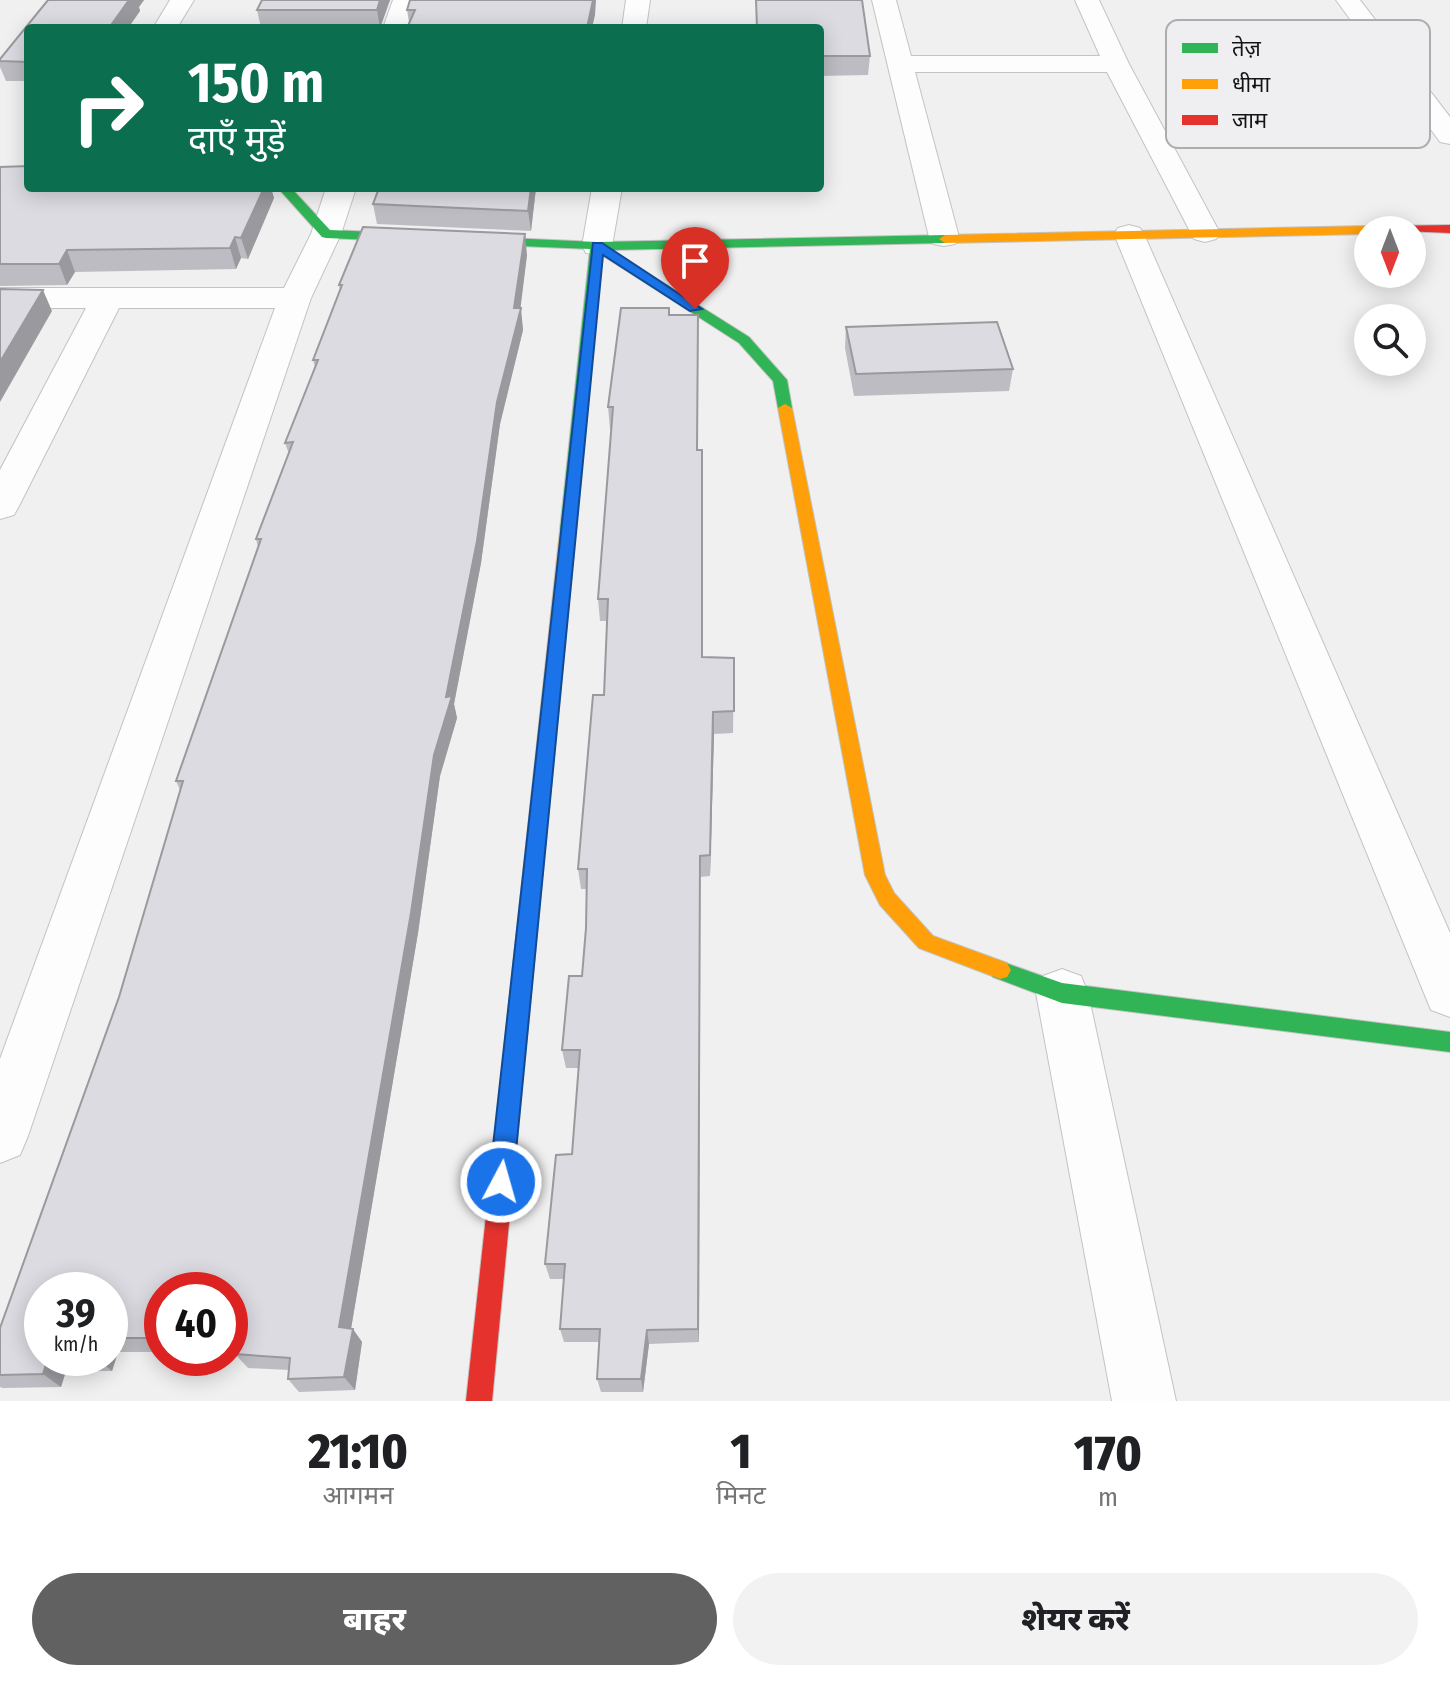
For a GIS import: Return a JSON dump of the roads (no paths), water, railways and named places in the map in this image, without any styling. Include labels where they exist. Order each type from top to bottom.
[{"type":"street","points":[[167,24],[182,0]]},
{"type":"street","points":[[396,24],[405,0]]},
{"type":"street","points":[[635,24],[638,0]]},
{"type":"street","points":[[884,0],[944,237]]},
{"type":"street","points":[[1087,0],[1116,64],[1205,233]]},
{"type":"street","points":[[1348,0],[1363,20]]},
{"type":"street","points":[[898,64],[1116,64]]},
{"type":"street","points":[[1430,109],[1450,136]]},
{"type":"street","points":[[291,192],[326,234],[597,246],[1354,230]]},
{"type":"street","points":[[0,1136],[20,1026],[295,298],[326,234],[340,192]]},
{"type":"street","points":[[479,1401],[597,246],[606,192]]},
{"type":"street","points":[[1426,229],[1450,229]]},
{"type":"street","points":[[1129,234],[1450,993]]},
{"type":"street","points":[[597,246],[744,340],[780,380],[875,875],[887,899],[926,942],[1062,993],[1450,1042]]},
{"type":"street","points":[[0,506],[108,297]]},
{"type":"street","points":[[0,298],[295,298]]},
{"type":"street","points":[[1062,993],[1144,1401]]}]
